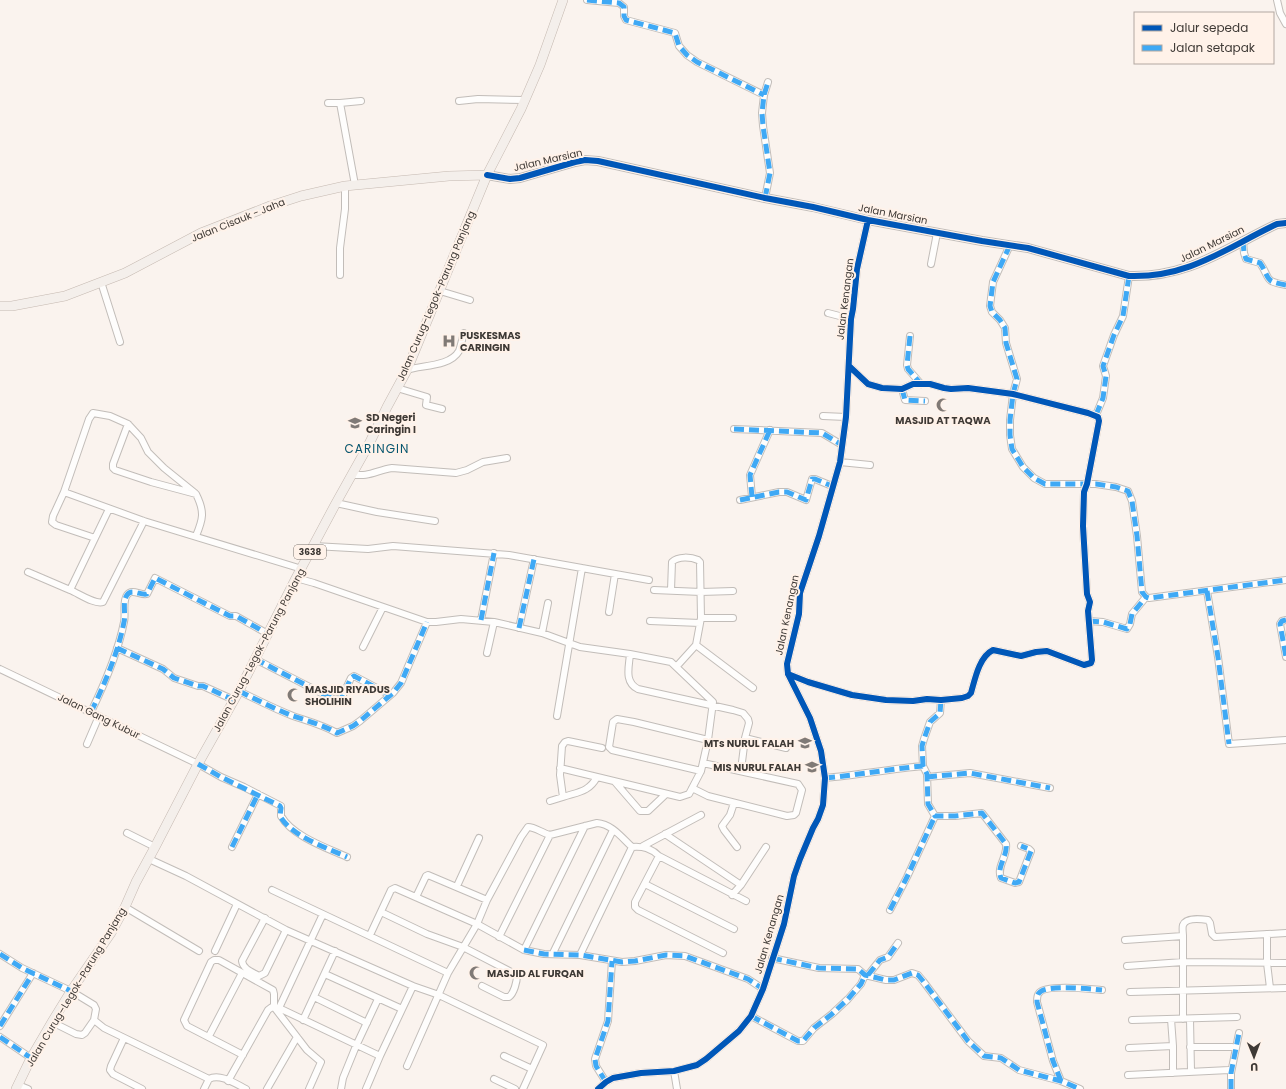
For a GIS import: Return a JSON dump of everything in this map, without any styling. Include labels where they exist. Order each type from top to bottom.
[{"type":"main road","name":"Jalan Curug–Legok–Parung Panjang","points":[[17,1087],[31,1058],[52,1022],[71,991],[111,933],[198,764],[239,691],[296,578],[369,444],[407,370],[487,175],[525,100],[540,65],[563,0]]},
{"type":"main road","name":"Jalan Cisauk - Jaha","points":[[0,306],[12,306],[65,296],[125,273],[202,233],[301,196],[345,186],[449,176],[487,175]]},
{"type":"street","points":[[587,0],[621,4],[624,7],[624,16],[626,20],[676,33],[679,46],[687,55],[697,62],[764,95]]},
{"type":"street","points":[[1277,0],[1280,13],[1286,24]]},
{"type":"street","points":[[765,198],[770,173],[762,126],[764,95],[768,82]]},
{"type":"street","points":[[459,101],[478,99],[525,100]]},
{"type":"street","points":[[328,103],[362,101]]},
{"type":"street","points":[[340,103],[355,185]]},
{"type":"street","name":"Jalan Marsian","points":[[487,175],[510,179],[520,178],[575,162],[592,160],[868,220],[982,241],[1010,244],[1129,276],[1142,277],[1167,274],[1188,268],[1277,224],[1286,223]]},
{"type":"street","points":[[340,275],[340,248],[345,209],[345,186]]},
{"type":"street","name":"Jalan Kenangan","points":[[598,1089],[613,1078],[641,1073],[674,1071],[696,1065],[706,1059],[739,1031],[751,1016],[763,989],[784,924],[800,859],[823,805],[825,778],[821,751],[810,718],[788,674],[787,664],[799,614],[800,592],[819,536],[840,462],[846,417],[851,319],[857,269],[868,220]]},
{"type":"street","points":[[931,264],[937,233]]},
{"type":"street","points":[[1243,241],[1246,260],[1260,263],[1264,273],[1271,281],[1286,285]]},
{"type":"street","points":[[1010,244],[993,282],[990,306],[992,312],[1005,328],[1006,343],[1017,379],[1012,394],[1010,435],[1012,449],[1023,467],[1034,478],[1045,484],[1087,484],[1116,487],[1126,490],[1129,494],[1137,536],[1142,592],[1146,597],[1149,598],[1208,591],[1286,580]]},
{"type":"street","points":[[788,674],[808,682],[852,695],[886,700],[941,700],[968,696],[971,693],[979,666],[993,650],[1022,656],[1036,652],[1047,652],[1084,665],[1091,663],[1092,656],[1088,621],[1090,602],[1087,594],[1083,526],[1084,492],[1087,484],[1099,421],[1096,415],[1103,398],[1106,376],[1103,366],[1114,335],[1123,316],[1129,276]]},
{"type":"street","points":[[101,282],[120,342]]},
{"type":"street","points":[[440,291],[470,300]]},
{"type":"street","points":[[828,313],[851,319]]},
{"type":"street","points":[[407,370],[432,366],[452,358],[459,351],[464,333]]},
{"type":"street","points":[[910,336],[907,365],[908,369],[921,384]]},
{"type":"street","points":[[849,366],[868,384],[882,388],[902,389],[913,384],[930,384],[944,388],[968,388],[1012,394],[1096,415]]},
{"type":"street","points":[[397,388],[427,398],[427,406],[442,409]]},
{"type":"street","points":[[902,389],[904,398],[907,401],[925,401]]},
{"type":"street","points":[[95,538],[54,524],[52,520],[93,413],[100,413],[128,424],[141,438],[148,452],[164,468],[196,494],[203,516],[196,536]]},
{"type":"street","points":[[823,416],[846,417]]},
{"type":"street","points":[[128,424],[113,464],[114,469],[150,482],[196,494]]},
{"type":"street","points":[[734,429],[822,433],[842,445]]},
{"type":"street","points":[[752,497],[750,475],[770,430]]},
{"type":"street","points":[[352,474],[369,475],[384,469],[392,468],[456,473],[467,470],[483,462],[507,458]]},
{"type":"street","points":[[840,462],[870,465]]},
{"type":"street","points":[[740,500],[786,492],[806,500],[812,479],[832,486]]},
{"type":"street","points":[[64,492],[144,521],[302,569]]},
{"type":"street","points":[[336,503],[377,512],[435,521]]},
{"type":"street","points":[[70,590],[109,509]]},
{"type":"street","points":[[28,572],[95,602],[101,603],[103,602],[144,521]]},
{"type":"street","points":[[314,546],[368,549],[393,546],[509,554],[649,580]]},
{"type":"street","points":[[481,620],[494,553]]},
{"type":"street","points":[[671,590],[672,562],[677,558],[694,558],[698,560],[700,562],[701,592],[700,621],[696,645],[677,666]]},
{"type":"street","points":[[519,628],[534,559]]},
{"type":"street","points":[[557,716],[568,643],[582,568]]},
{"type":"street","points":[[609,612],[615,574]]},
{"type":"street","points":[[91,712],[108,674],[117,648],[126,613],[125,600],[128,595],[133,592],[144,595],[147,594],[152,588],[155,578],[230,616],[236,616],[268,634]]},
{"type":"street","points":[[296,578],[427,622],[461,619],[494,622],[542,633],[586,648],[666,660],[677,666],[713,702],[704,762],[689,794],[683,797],[560,768]]},
{"type":"street","points":[[654,590],[701,592],[733,591]]},
{"type":"street","points":[[1208,591],[1229,744],[1286,740]]},
{"type":"street","points":[[1088,621],[1103,622],[1127,629],[1130,624],[1132,614],[1146,597]]},
{"type":"street","points":[[542,633],[548,603]]},
{"type":"street","points":[[363,647],[382,607]]},
{"type":"street","points":[[650,621],[700,621],[733,618]]},
{"type":"street","points":[[1286,620],[1282,621],[1280,624],[1286,657]]},
{"type":"street","points":[[239,691],[260,702],[326,726],[337,733],[356,724],[390,695],[401,683],[427,622]]},
{"type":"street","points":[[487,653],[494,622]]},
{"type":"street","points":[[696,645],[753,688]]},
{"type":"street","points":[[117,648],[163,669],[174,678],[198,686],[204,686],[234,700]]},
{"type":"street","points":[[630,654],[628,679],[633,687],[733,710],[745,715],[749,723],[745,738],[741,770]]},
{"type":"street","points":[[255,659],[335,700],[339,700],[342,697],[351,678],[354,676],[390,695]]},
{"type":"street","name":"Jalan Gang Kubur","points":[[0,669],[258,794],[280,806],[283,820],[292,829],[315,843],[347,857]]},
{"type":"street","points":[[935,816],[928,804],[927,778],[925,768],[923,766],[922,746],[930,722],[940,713],[941,700]]},
{"type":"street","points":[[87,744],[99,716]]},
{"type":"street","points":[[701,771],[612,750],[609,747],[609,743],[613,722],[617,719],[634,722],[708,740]]},
{"type":"street","points":[[745,738],[786,748]]},
{"type":"street","points":[[563,797],[560,781],[560,768],[562,746],[565,742],[568,741],[602,748]]},
{"type":"street","points":[[692,788],[708,796],[734,803],[791,816],[796,813],[802,790],[798,784],[704,762]]},
{"type":"street","points":[[825,778],[923,766]]},
{"type":"street","points":[[927,778],[970,773],[1050,788]]},
{"type":"street","points":[[550,801],[589,788],[597,777]]},
{"type":"street","points":[[615,782],[640,811],[648,811],[666,794]]},
{"type":"street","points":[[232,847],[258,794]]},
{"type":"street","points":[[734,803],[730,815],[722,826],[737,847]]},
{"type":"street","points":[[935,816],[984,814],[986,820],[1007,846],[999,872],[1001,878],[1015,883],[1019,882],[1030,854],[1029,849],[1021,846]]},
{"type":"street","points":[[632,848],[643,846],[701,815]]},
{"type":"street","points":[[890,910],[935,816]]},
{"type":"street","points":[[407,1066],[448,973],[477,924],[487,900],[521,837],[528,827],[550,835],[597,823],[604,823],[610,826],[632,848]]},
{"type":"street","points":[[524,950],[585,826]]},
{"type":"street","points":[[552,953],[613,830]]},
{"type":"street","points":[[128,834],[155,848]]},
{"type":"street","points":[[665,834],[741,885]]},
{"type":"street","points":[[499,937],[550,835]]},
{"type":"street","points":[[457,886],[479,838]]},
{"type":"street","points":[[643,846],[732,895],[746,901]]},
{"type":"street","points":[[732,895],[741,885],[766,847]]},
{"type":"street","points":[[580,955],[632,848]]},
{"type":"street","points":[[659,856],[634,906],[636,909],[723,953]]},
{"type":"street","points":[[149,859],[186,876],[286,930],[413,986],[439,995],[543,1045],[523,1089]]},
{"type":"street","points":[[416,897],[427,875],[457,886],[487,900]]},
{"type":"street","points":[[645,884],[734,929]]},
{"type":"street","points":[[370,935],[393,888],[397,888],[477,924],[524,950],[544,954],[552,953],[580,955],[612,961],[629,962],[666,955],[685,956],[748,979],[763,989]]},
{"type":"street","points":[[272,890],[448,973]]},
{"type":"street","points":[[215,950],[237,904]]},
{"type":"street","points":[[125,907],[199,952]]},
{"type":"street","points":[[381,912],[427,934],[463,947],[517,974],[517,980],[512,994],[509,997],[504,997],[482,986]]},
{"type":"street","points":[[277,1008],[323,914]]},
{"type":"street","points":[[264,918],[242,961],[245,968],[259,976],[266,973],[286,930]]},
{"type":"street","points":[[1191,1071],[1184,990],[1183,926],[1187,921],[1206,920],[1210,923],[1212,934],[1214,936],[1286,933]]},
{"type":"street","points":[[1267,934],[1267,963],[1270,988]]},
{"type":"street","points":[[1125,940],[1183,936]]},
{"type":"street","points":[[751,1016],[798,1041],[803,1041],[814,1028],[848,999],[861,984],[866,975],[880,960],[888,957],[898,943]]},
{"type":"street","points":[[302,1020],[314,998],[335,951]]},
{"type":"street","points":[[0,954],[22,968],[71,991],[94,1005],[96,1009],[94,1020],[82,1035],[76,1034],[52,1022]]},
{"type":"street","points":[[772,958],[819,968],[858,969],[866,975],[886,980],[894,980],[912,973],[923,981],[968,1041],[984,1056],[1001,1058],[1019,1070],[1061,1081],[1080,1089]]},
{"type":"street","points":[[243,1055],[209,1036],[187,1026],[184,1020],[211,962],[214,960],[219,960],[273,990],[277,1008],[297,1038],[307,1050],[322,1062],[309,1089]]},
{"type":"street","points":[[606,1082],[596,1066],[595,1059],[608,1021],[612,961]]},
{"type":"street","points":[[1127,966],[1183,962],[1286,963]]},
{"type":"street","points":[[0,1026],[33,973]]},
{"type":"street","points":[[209,1036],[242,973]]},
{"type":"street","points":[[325,974],[402,1009]]},
{"type":"street","points":[[366,1089],[413,986]]},
{"type":"street","points":[[1061,1081],[1053,1061],[1037,1002],[1038,993],[1047,989],[1071,988],[1102,990]]},
{"type":"street","points":[[1130,992],[1286,988]]},
{"type":"street","points":[[314,998],[367,1023]]},
{"type":"street","points":[[341,1089],[343,1078],[356,1046],[378,999]]},
{"type":"street","points":[[228,1081],[268,1010],[277,1008],[380,1056]]},
{"type":"street","points":[[1132,1020],[1237,1017]]},
{"type":"street","points":[[1171,1019],[1173,1073]]},
{"type":"street","points":[[94,1020],[104,1028],[209,1080]]},
{"type":"street","points":[[1231,1089],[1231,1073],[1239,1033]]},
{"type":"street","points":[[0,1037],[31,1058]]},
{"type":"street","points":[[124,1038],[110,1070],[113,1074],[142,1089]]},
{"type":"street","points":[[267,1089],[297,1038]]},
{"type":"street","points":[[1129,1048],[1173,1046]]},
{"type":"street","points":[[1190,1047],[1232,1047]]},
{"type":"street","points":[[504,1056],[532,1069]]},
{"type":"street","points":[[1128,1075],[1228,1070]]},
{"type":"street","points":[[674,1071],[677,1089]]},
{"type":"street","points":[[204,1089],[209,1080],[215,1077],[246,1089]]},
{"type":"street","points":[[494,1079],[515,1089]]},
{"type":"street","points":[[17,1087],[28,1089]]},
{"type":"marked path","points":[[587,0],[619,3],[624,7],[624,16],[626,20],[675,33],[679,46],[687,55],[697,62],[764,95]]},
{"type":"marked path","points":[[765,198],[770,173],[762,113],[764,95],[768,82]]},
{"type":"marked path","points":[[1243,241],[1246,259],[1260,263],[1268,278],[1274,282],[1286,285]]},
{"type":"marked path","points":[[1010,245],[993,282],[990,306],[992,312],[1005,328],[1006,343],[1017,379],[1013,394],[1010,435],[1012,449],[1023,467],[1034,478],[1045,484],[1096,484],[1116,487],[1128,491],[1132,501],[1137,536],[1142,592],[1146,597],[1149,598],[1286,580]]},
{"type":"marked path","points":[[1096,415],[1103,398],[1106,376],[1103,366],[1114,335],[1123,316],[1129,276]]},
{"type":"marked path","points":[[910,336],[907,365],[908,369],[921,384]]},
{"type":"marked path","points":[[902,389],[905,400],[925,401]]},
{"type":"marked path","points":[[734,429],[822,433],[842,445]]},
{"type":"marked path","points":[[752,497],[750,475],[770,430]]},
{"type":"marked path","points":[[740,500],[779,492],[787,492],[806,500],[812,479],[832,486]]},
{"type":"marked path","points":[[481,620],[494,553]]},
{"type":"marked path","points":[[519,628],[534,559]]},
{"type":"marked path","points":[[91,712],[115,656],[124,619],[124,605],[127,595],[131,592],[147,594],[155,578],[230,616],[236,616],[268,634]]},
{"type":"marked path","points":[[1207,591],[1218,657],[1229,744]]},
{"type":"marked path","points":[[1089,621],[1103,622],[1127,629],[1130,624],[1132,614],[1146,597]]},
{"type":"marked path","points":[[1286,620],[1282,621],[1280,624],[1286,657]]},
{"type":"marked path","points":[[239,691],[293,716],[321,725],[337,733],[353,726],[393,693],[401,683],[427,622]]},
{"type":"marked path","points":[[117,648],[163,669],[174,678],[198,686],[203,686],[234,700]]},
{"type":"marked path","points":[[255,659],[335,700],[342,697],[351,678],[354,676],[390,695]]},
{"type":"marked path","points":[[923,766],[922,746],[930,722],[940,713],[941,700]]},
{"type":"marked path","points":[[198,764],[280,806],[280,816],[292,830],[310,841],[347,857]]},
{"type":"marked path","points":[[825,778],[923,766],[927,774],[928,804],[935,816],[955,816],[982,813],[1006,844],[1000,870],[1001,878],[1015,883],[1019,882],[1031,851],[1021,846]]},
{"type":"marked path","points":[[927,777],[970,773],[1050,788]]},
{"type":"marked path","points":[[232,847],[258,794]]},
{"type":"marked path","points":[[890,910],[935,816]]},
{"type":"marked path","points":[[868,975],[880,960],[888,957],[898,943]]},
{"type":"marked path","points":[[524,950],[544,954],[580,955],[622,962],[666,955],[685,956],[748,979],[763,989]]},
{"type":"marked path","points":[[0,954],[22,968],[71,991]]},
{"type":"marked path","points":[[772,958],[819,968],[858,969],[865,975],[886,980],[894,980],[912,973],[918,975],[968,1041],[984,1056],[1001,1058],[1019,1070],[1061,1081],[1080,1089]]},
{"type":"marked path","points":[[606,1082],[596,1066],[595,1059],[608,1021],[612,961]]},
{"type":"marked path","points":[[0,1026],[33,973]]},
{"type":"marked path","points":[[751,1016],[798,1041],[803,1041],[814,1028],[848,999],[861,984],[865,975]]},
{"type":"marked path","points":[[1061,1081],[1053,1061],[1037,1002],[1037,997],[1043,990],[1059,988],[1102,990]]},
{"type":"marked path","points":[[1231,1089],[1231,1073],[1239,1033]]},
{"type":"marked path","points":[[0,1037],[31,1058]]},
{"type":"cycle path","points":[[487,175],[510,179],[520,178],[575,162],[585,160],[598,161],[868,220],[1028,248],[1129,276],[1150,275],[1189,267],[1224,252],[1277,224],[1286,223]]},
{"type":"cycle path","points":[[598,1089],[613,1078],[641,1073],[674,1071],[697,1065],[739,1031],[751,1016],[763,989],[784,924],[794,876],[823,805],[825,778],[821,751],[810,718],[788,674],[787,664],[799,614],[800,593],[819,536],[840,462],[846,417],[851,319],[857,269],[868,220]]},
{"type":"cycle path","points":[[788,674],[808,682],[852,695],[886,700],[941,700],[968,696],[971,693],[981,663],[988,653],[993,650],[1021,656],[1047,651],[1084,665],[1091,663],[1092,660],[1088,611],[1090,602],[1087,594],[1083,526],[1084,492],[1087,484],[1099,421],[1098,417],[1088,413],[1013,394],[968,388],[951,389],[930,384],[913,384],[902,389],[882,388],[868,384],[849,366]]},
{"type":"place","name":"PUSKESMAS CARINGIN","points":[[449,341]]},
{"type":"place","name":"MASJID AT TAQWA","points":[[943,405]]},
{"type":"place","name":"SD Negeri Caringin I","points":[[355,423]]},
{"type":"place","name":"MASJID RIYADUS SHOLIHIN","points":[[294,695]]},
{"type":"place","name":"MTs NURUL FALAH","points":[[805,743]]},
{"type":"place","name":"MIS NURUL FALAH","points":[[812,767]]},
{"type":"place","name":"MASJID AL FURQAN","points":[[476,973]]},
{"type":"district","name":"CARINGIN","points":[[377,448]]}]
